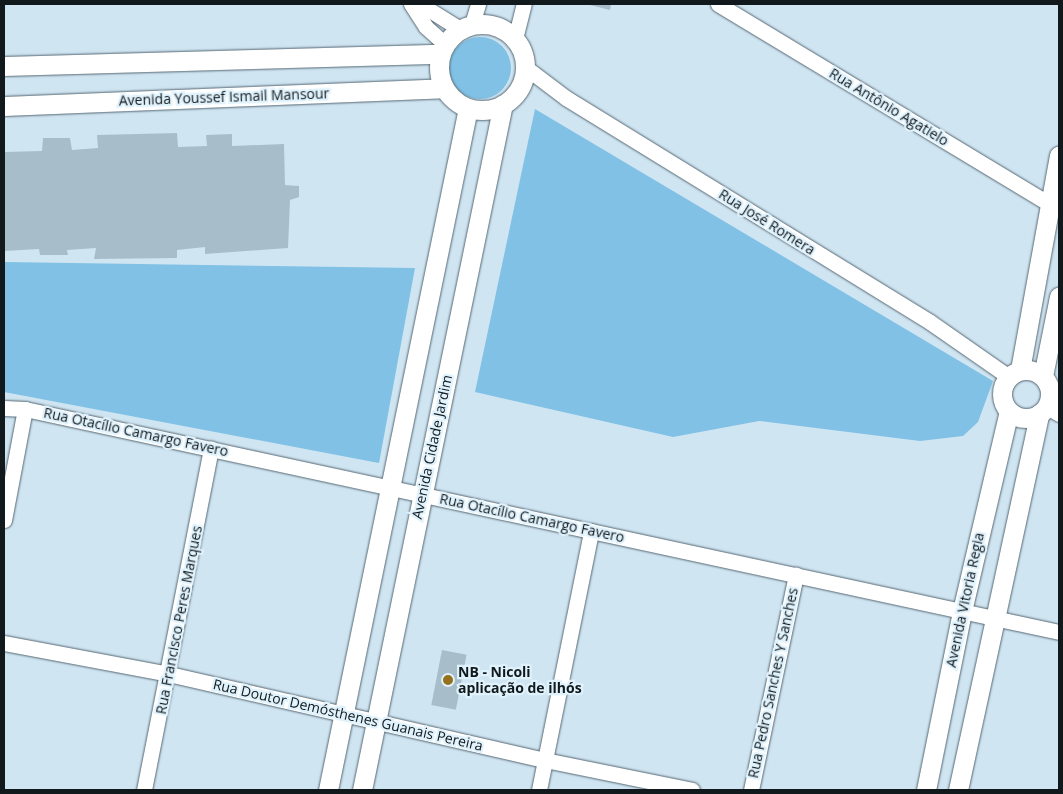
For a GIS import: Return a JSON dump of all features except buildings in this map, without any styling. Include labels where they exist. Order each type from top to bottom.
[{"type":"street","points":[[411,4],[442,49]]},
{"type":"street","points":[[420,4],[466,27],[497,26],[515,39]]},
{"type":"street","points":[[478,4],[466,27],[442,49],[438,66],[444,88],[468,108],[480,110],[503,104],[519,88],[525,67],[515,39],[524,4]]},
{"type":"street","name":"Rua Antônio Agatielo","points":[[718,4],[1055,207]]},
{"type":"street","points":[[4,66],[442,49]]},
{"type":"street","name":"Rua José Romera","points":[[525,67],[566,98],[1014,373]]},
{"type":"street","name":"Avenida Youssef Ismail Mansour","points":[[4,106],[444,88]]},
{"type":"street","name":"Avenida Cidade Jardim","points":[[362,790],[503,104]]},
{"type":"street","points":[[328,790],[468,108]]},
{"type":"street","points":[[1048,412],[1029,418],[1009,411],[1002,400],[1002,388],[1014,373],[1055,207],[1059,156]]},
{"type":"street","points":[[958,790],[993,618],[1048,412],[1050,396],[1044,376],[1059,297]]},
{"type":"street","points":[[1014,373],[1034,371],[1044,376]]},
{"type":"street","name":"Rua Otacílio Camargo Favero","points":[[4,408],[26,409],[1059,632]]},
{"type":"street","points":[[4,520],[26,409]]},
{"type":"street","name":"Avenida Vitoria Regia","points":[[926,790],[962,611],[1009,411]]},
{"type":"street","name":"Rua Francisco Peres Marques","points":[[144,790],[169,674],[212,449]]},
{"type":"street","points":[[539,790],[591,531]]},
{"type":"street","name":"Rua Pedro Sanches Y Sanches","points":[[751,790],[796,575]]},
{"type":"street","name":"Rua Doutor Demósthenes Guanais Pereira","points":[[4,643],[169,674],[545,760],[692,790]]},
{"type":"shaded area","points":[[480,37],[492,40],[502,46],[508,56],[511,68],[508,80],[502,90],[492,96],[480,99],[468,96],[458,90],[452,80],[449,68],[452,56],[458,46],[468,40]]},
{"type":"shaded area","points":[[535,109],[993,381],[978,422],[963,436],[920,441],[759,421],[673,437],[475,392]]},
{"type":"shaded area","points":[[4,262],[415,268],[379,463],[4,392]]},
{"type":"place","name":"NB - Nicoli aplicação de ilhós","points":[[448,680]]}]
